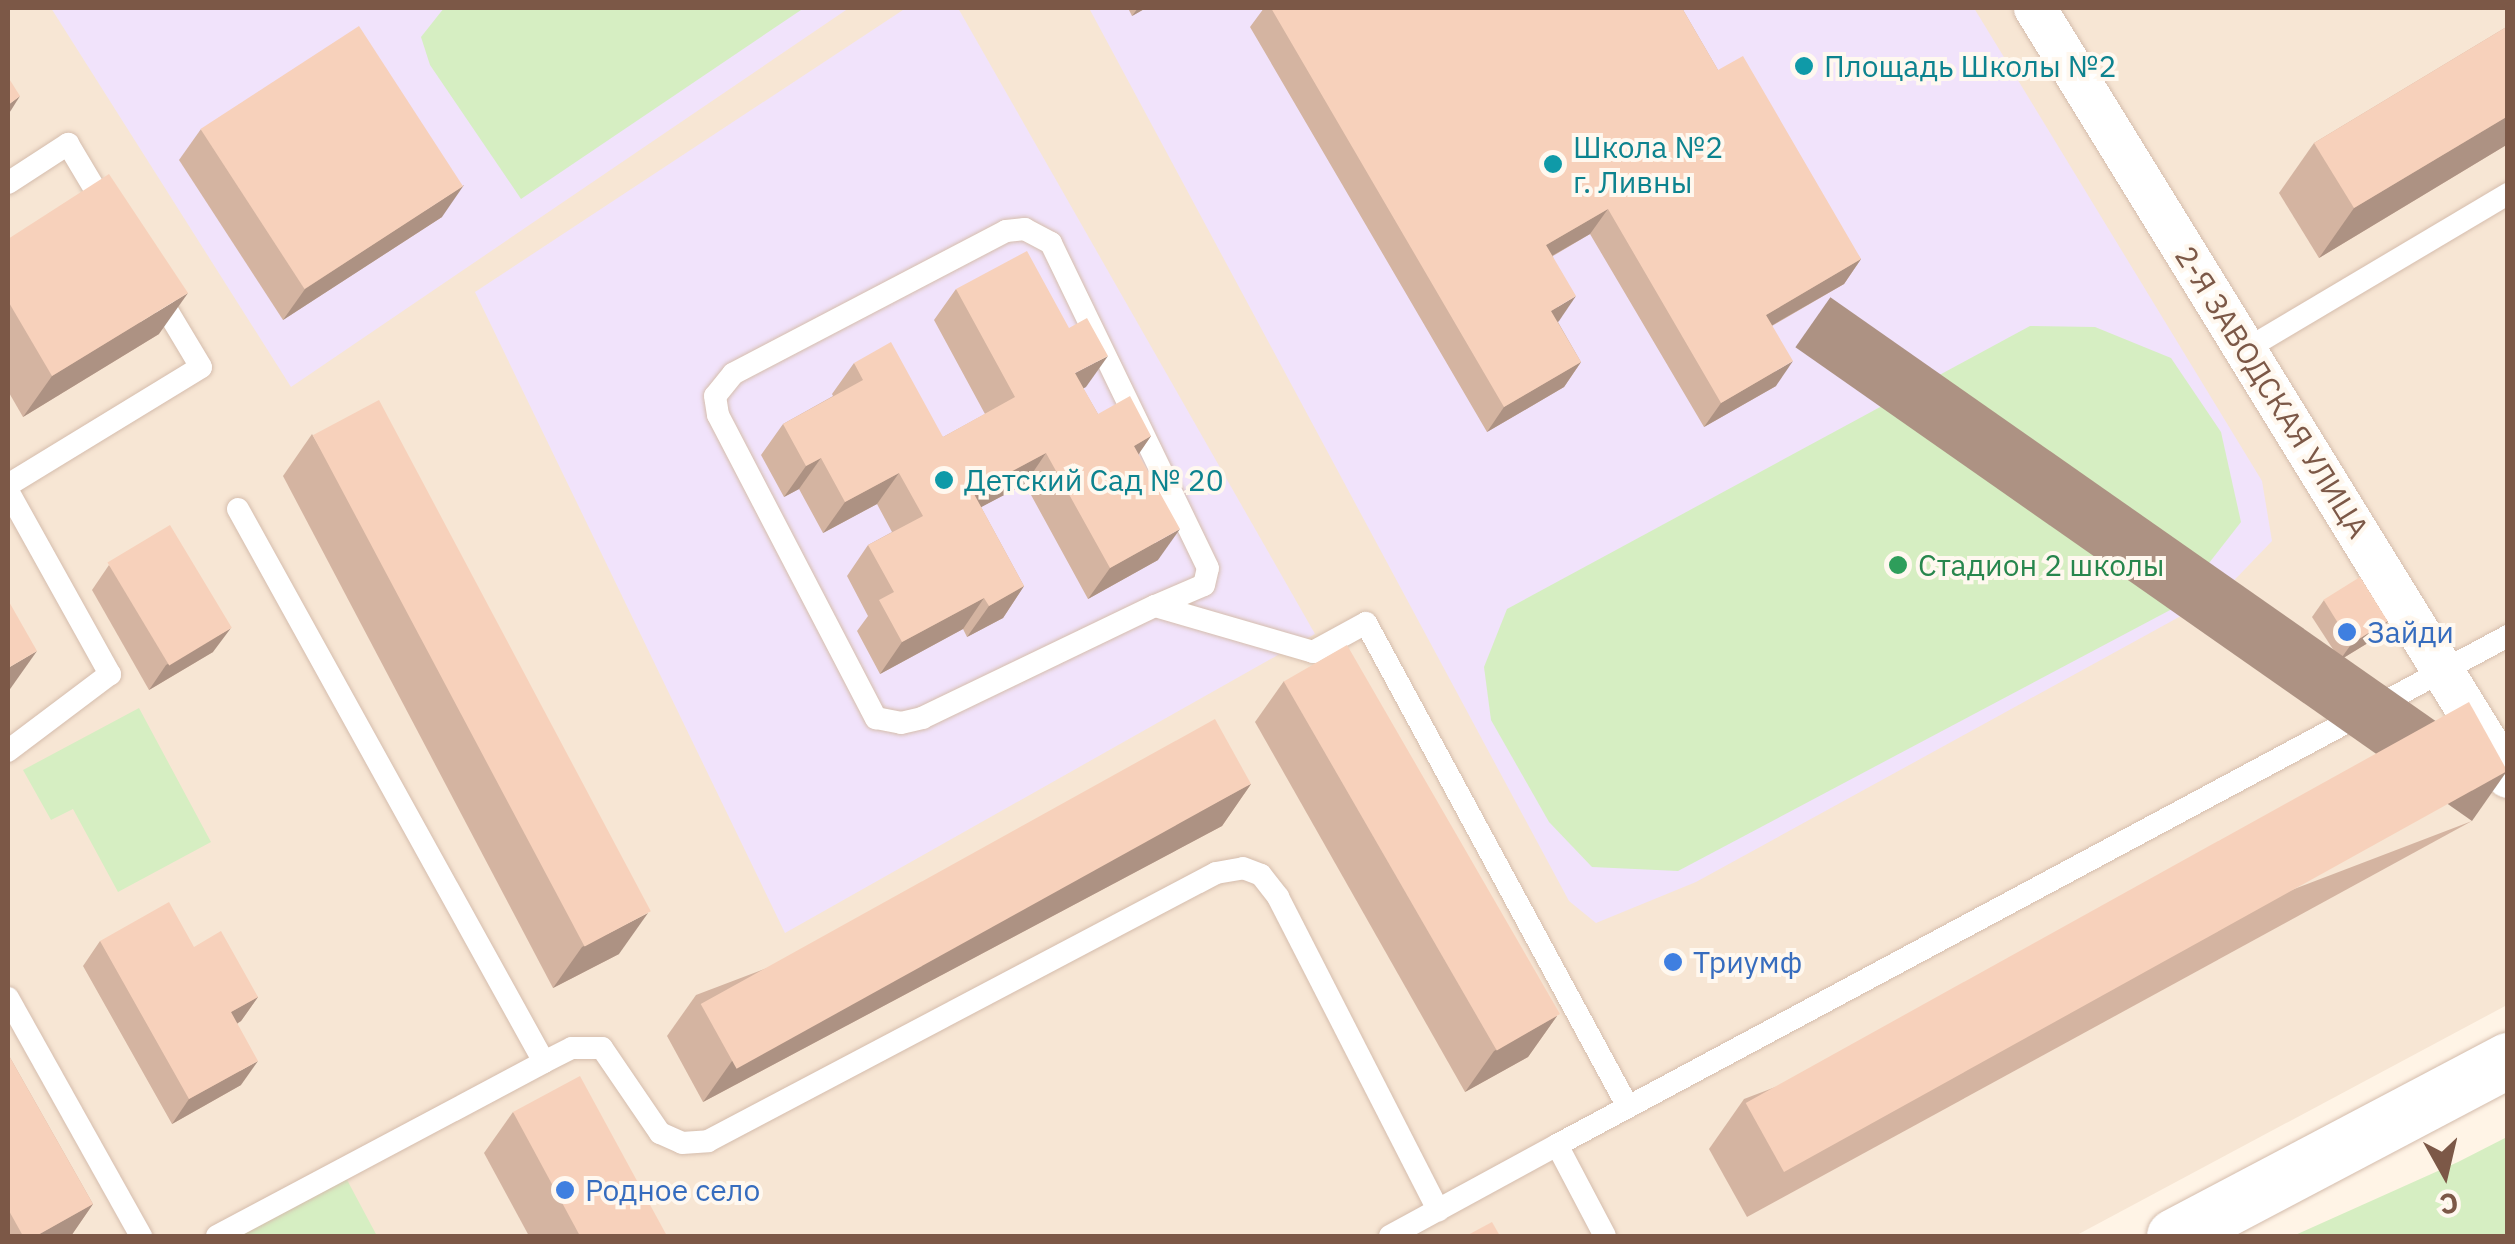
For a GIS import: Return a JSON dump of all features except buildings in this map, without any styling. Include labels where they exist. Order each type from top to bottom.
[{"type":"street","name":"2-Я ЗАВОДСКАЯ УЛИЦА","points":[[2035,8],[2447,670],[2508,777]]},
{"type":"street","points":[[2174,1236],[2508,1060]]},
{"type":"lane","points":[[8,182],[68,144],[119,230]]},
{"type":"lane","points":[[2246,350],[2508,194]]},
{"type":"lane","points":[[1155,606],[1204,584],[1208,568],[1051,244],[1024,229],[1006,231],[733,374],[715,396],[718,415],[876,718],[901,723],[922,718],[1155,606],[1313,652],[1366,623],[1628,1107]]},
{"type":"lane","points":[[8,751],[110,674],[8,488],[201,367],[140,264]]},
{"type":"lane","points":[[238,510],[544,1062]]},
{"type":"lane","points":[[1390,1236],[2508,636]]},
{"type":"lane","points":[[217,1236],[572,1048],[602,1048],[660,1133],[682,1143],[708,1141],[1216,874],[1243,868],[1261,875],[1278,898],[1438,1210]]},
{"type":"lane","points":[[8,998],[141,1236]]},
{"type":"lane","points":[[1557,1146],[1606,1236]]},
{"type":"shaded area","points":[[8,8],[2507,8],[2507,1005],[2075,1236],[8,1236]]},
{"type":"shaded area","points":[[51,8],[849,8],[291,387]]},
{"type":"shaded area","points":[[906,8],[958,8],[1315,634],[785,933],[475,292]]},
{"type":"shaded area","points":[[1089,8],[1974,8],[2262,481],[2272,541],[2221,594],[1696,882],[1596,923],[1569,901]]},
{"type":"green space","points":[[444,8],[804,8],[521,199],[430,65],[421,37]]},
{"type":"green space","name":"Стадион 2 школы","points":[[2030,326],[2095,327],[2171,358],[2221,432],[2241,522],[2174,608],[1678,871],[1592,867],[1549,822],[1491,720],[1484,667],[1507,609]]},
{"type":"green space","points":[[139,708],[211,842],[118,892],[73,809],[51,820],[23,770]]},
{"type":"green space","points":[[2507,1137],[2507,1236],[2293,1236],[2458,1162]]},
{"type":"green space","points":[[346,1178],[377,1236],[235,1236]]},
{"type":"place","name":"Площадь Школы №2","points":[[1804,66]]},
{"type":"place","name":"Школа №2 г. Ливны","points":[[1553,164]]},
{"type":"place","name":"Детский Сад № 20","points":[[944,480]]},
{"type":"place","name":"Стадион 2 школы","points":[[1898,565]]},
{"type":"place","name":"Зайди","points":[[2347,632]]},
{"type":"place","name":"Триумф","points":[[1673,962]]},
{"type":"place","name":"Родное село","points":[[565,1190]]}]
